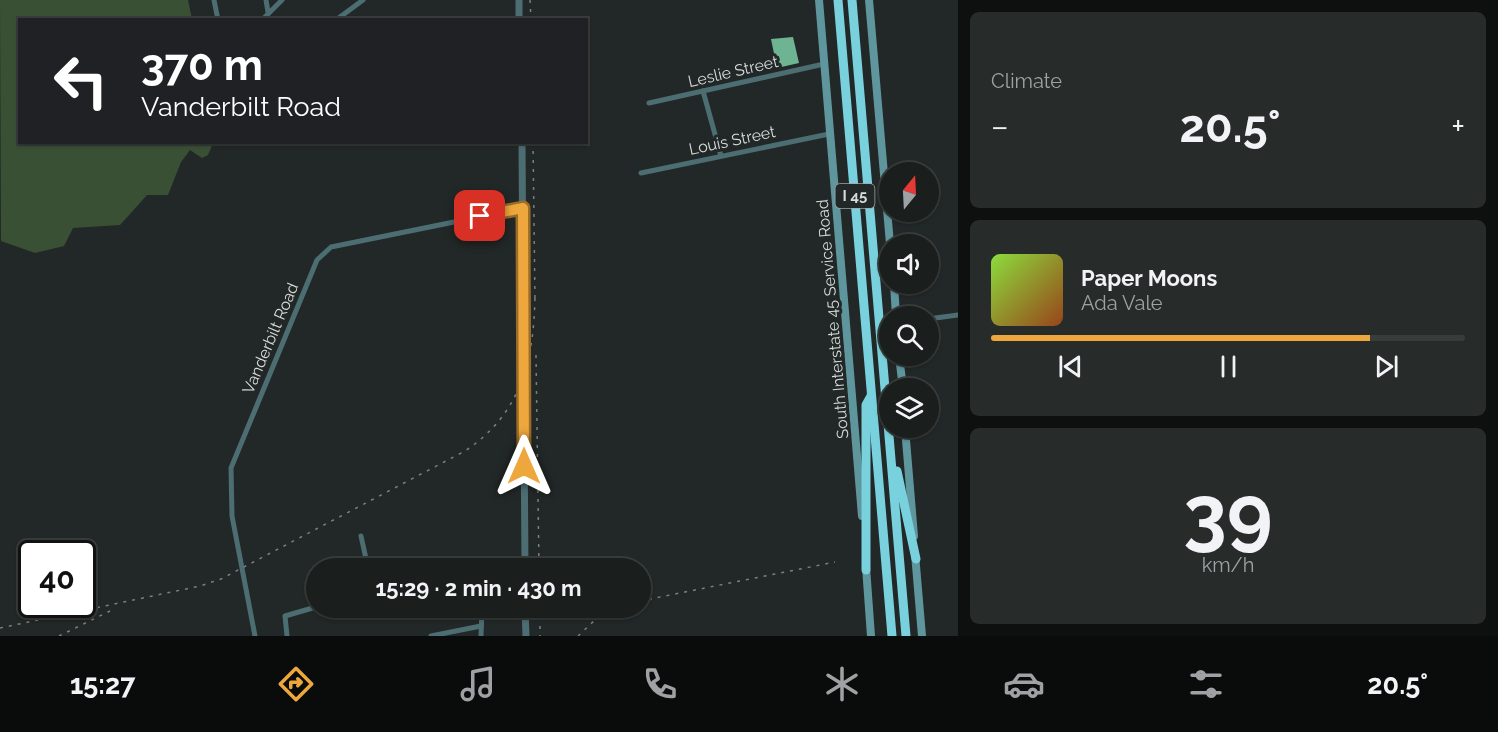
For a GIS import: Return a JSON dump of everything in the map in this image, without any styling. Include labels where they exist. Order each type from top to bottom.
[{"type":"highway","name":"I 45","points":[[838,0],[892,636]]},
{"type":"highway","name":"I 45","points":[[852,0],[884,378]]},
{"type":"highway","points":[[866,570],[866,405],[871,395]]},
{"type":"highway","name":"I 45","points":[[889,438],[906,636]]},
{"type":"highway","points":[[891,438],[916,560]]},
{"type":"main road","name":"South Interstate 45 Service Road","points":[[819,0],[871,636]]},
{"type":"main road","points":[[869,0],[890,234]]},
{"type":"main road","points":[[906,438],[922,636]]},
{"type":"street","points":[[214,0],[218,18]]},
{"type":"street","points":[[266,0],[268,12]]},
{"type":"street","points":[[264,18],[282,0]]},
{"type":"street","points":[[339,18],[363,0]]},
{"type":"street","points":[[519,0],[519,18]]},
{"type":"street","name":"Leslie Street","points":[[649,103],[824,64]]},
{"type":"street","points":[[703,91],[721,156]]},
{"type":"street","name":"Louis Street","points":[[641,173],[829,134]]},
{"type":"street","points":[[522,144],[525,558]]},
{"type":"street","name":"Vanderbilt Road","points":[[255,636],[232,516],[231,468],[317,260],[331,247],[523,208]]},
{"type":"street","points":[[939,318],[958,315]]},
{"type":"street","points":[[361,536],[366,558]]},
{"type":"street","points":[[287,636],[285,616],[306,610]]},
{"type":"street","points":[[481,618],[481,636]]},
{"type":"street","points":[[525,618],[526,636]]},
{"type":"street","points":[[430,636],[481,626]]},
{"type":"green space","points":[[0,0],[188,0],[192,18],[18,18],[18,144],[213,144],[208,155],[202,158],[190,150],[181,162],[168,195],[147,195],[120,225],[73,228],[64,246],[35,253],[1,241]]},
{"type":"building","points":[[793,37],[799,63],[777,68],[771,39]]},
{"type":"railway","points":[[530,0],[531,18]]},
{"type":"railway","points":[[533,144],[535,301]]},
{"type":"railway","points":[[0,628],[200,586],[221,579],[465,451],[500,420],[521,383],[532,341],[535,295]]},
{"type":"railway","points":[[536,355],[539,558]]},
{"type":"railway","points":[[651,599],[835,562]]},
{"type":"railway","points":[[59,636],[110,611]]},
{"type":"railway","points":[[540,618],[540,636]]},
{"type":"railway","points":[[578,636],[598,618]]},
{"type":"route","points":[[480,216],[523,208],[524,466]]}]
